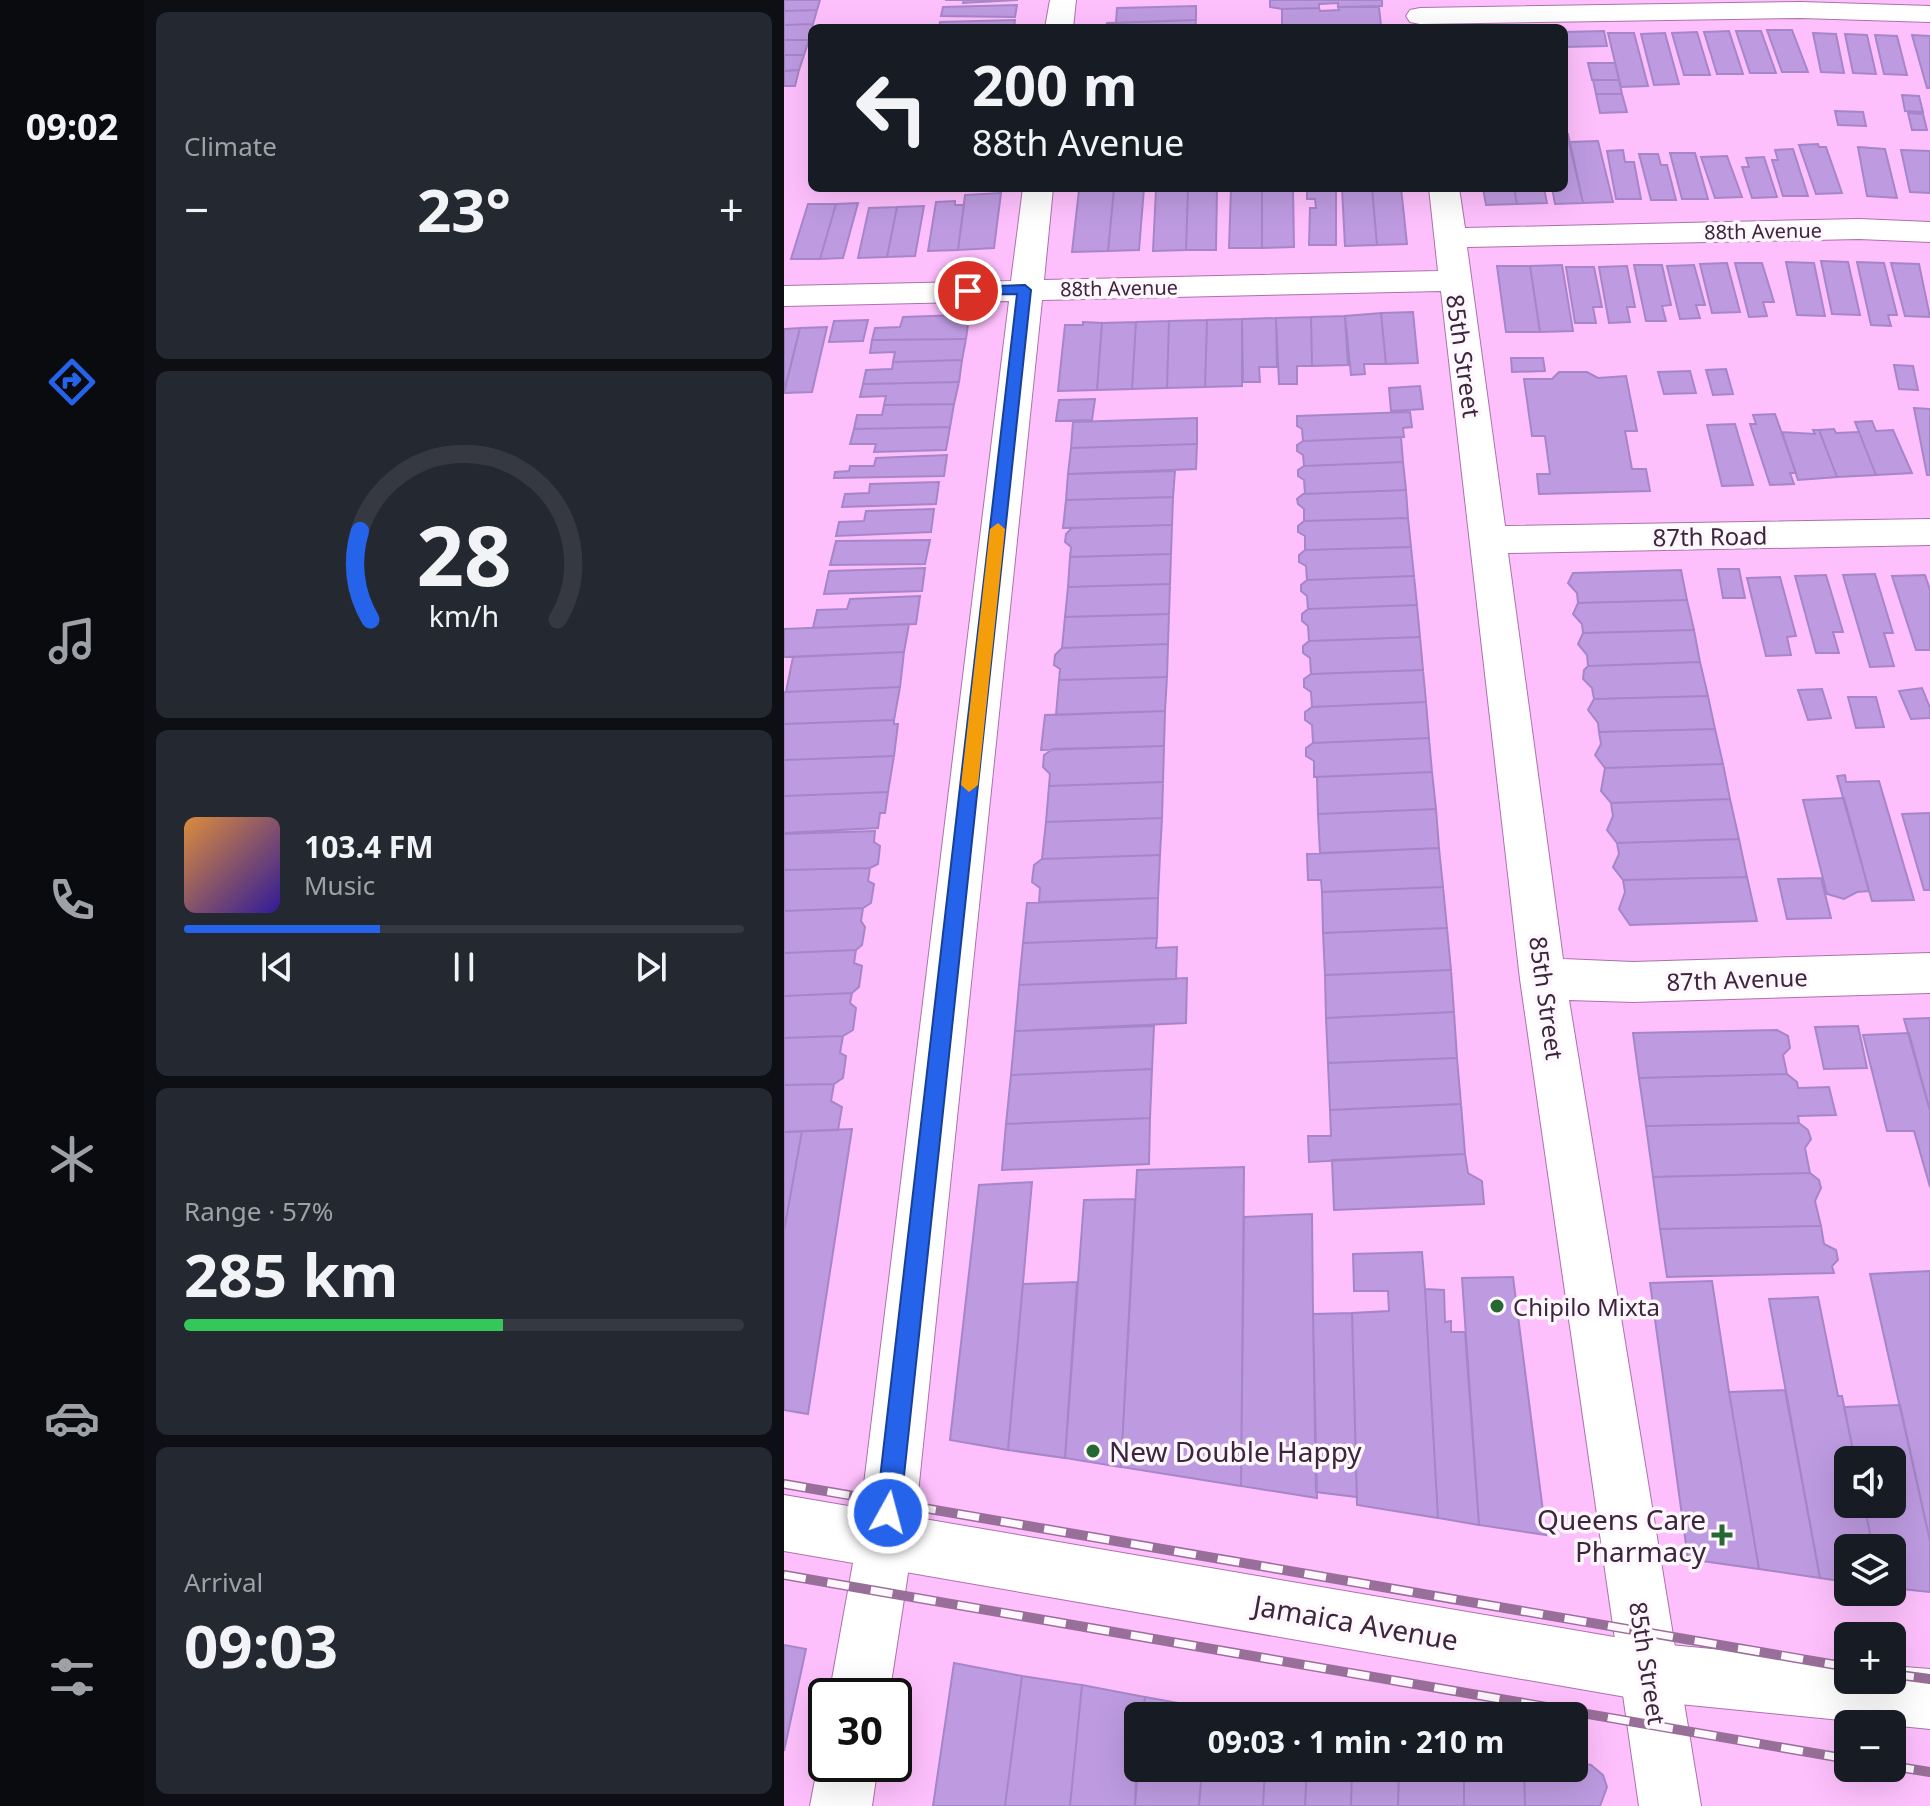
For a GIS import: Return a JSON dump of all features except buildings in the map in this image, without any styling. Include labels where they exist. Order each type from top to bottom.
[{"type":"street","points":[[1060,24],[1063,0]]},
{"type":"street","points":[[1420,15],[1801,10],[1930,14]]},
{"type":"street","points":[[862,1678],[885,1541],[1037,192]]},
{"type":"street","name":"85th Street","points":[[1445,192],[1543,979],[1670,1806]]},
{"type":"street","name":"88th Avenue","points":[[1451,238],[1859,229],[1930,232]]},
{"type":"street","name":"88th Avenue","points":[[784,296],[1454,281]]},
{"type":"street","name":"87th Road","points":[[1489,540],[1930,532]]},
{"type":"street","name":"87th Avenue","points":[[1543,979],[1633,982],[1930,973]]},
{"type":"street","name":"Jamaica Avenue","points":[[784,1523],[1649,1672],[1930,1699]]},
{"type":"street","points":[[841,1806],[845,1782]]},
{"type":"railway","points":[[784,1484],[1834,1665]]},
{"type":"railway","points":[[784,1575],[1834,1757]]},
{"type":"railway","points":[[1906,1676],[1930,1679]]},
{"type":"railway","points":[[1906,1768],[1930,1772]]},
{"type":"slow traffic","points":[[969,785],[998,529]]},
{"type":"place","name":"Chipilo Mixta","points":[[1497,1306]]},
{"type":"place","name":"New Double Happy","points":[[1093,1451]]},
{"type":"place","name":"Queens Care Pharmacy","points":[[1722,1535]]},
{"type":"route","points":[[888,1513],[1025,290],[968,291]]}]
